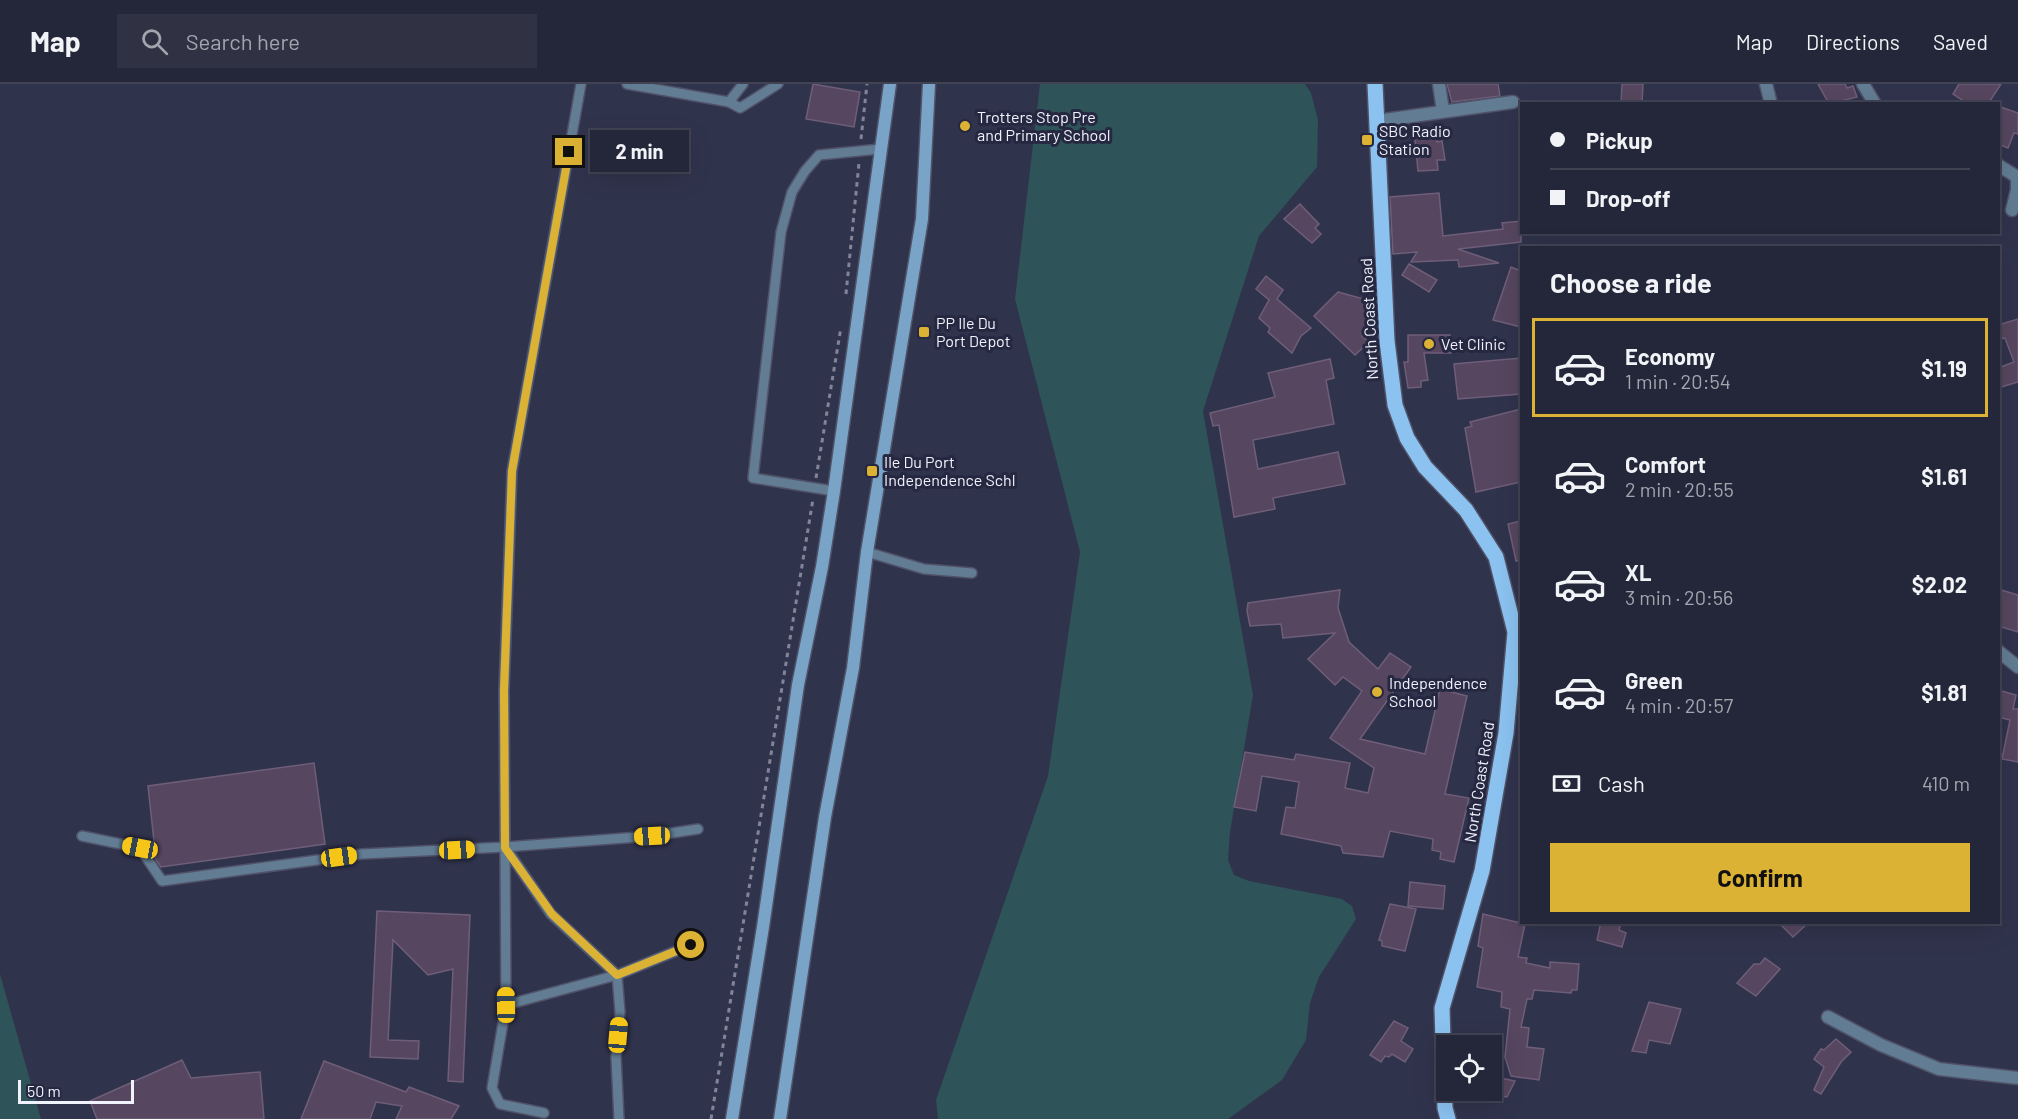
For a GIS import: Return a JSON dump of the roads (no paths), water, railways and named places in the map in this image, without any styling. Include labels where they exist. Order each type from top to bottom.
[{"type":"main road","name":"North Coast Road","points":[[1375,84],[1387,341],[1395,405],[1407,438],[1425,467],[1466,510],[1496,557],[1518,648],[1482,871],[1442,1008],[1444,1108],[1448,1119]]},
{"type":"street","points":[[732,1119],[765,917],[798,686],[822,567],[834,491],[890,84]]},
{"type":"street","points":[[780,1119],[825,817],[853,668],[867,552],[922,219],[929,84]]},
{"type":"street","points":[[1439,84],[1443,111]]},
{"type":"street","points":[[1766,84],[1770,102]]},
{"type":"street","points":[[1863,84],[1874,102]]},
{"type":"street","points":[[1377,121],[1513,102]]},
{"type":"street","points":[[2000,166],[2017,177],[2015,211],[2000,207]]},
{"type":"street","points":[[2000,653],[2018,668]]},
{"type":"street","points":[[1828,1017],[1881,1045],[1939,1069],[2018,1078]]},
{"type":"lane","points":[[544,1113],[500,1104],[492,1088],[506,1005],[504,691],[512,471],[581,84]]},
{"type":"lane","points":[[627,84],[729,102],[740,108],[778,84]]},
{"type":"lane","points":[[729,102],[743,84]]},
{"type":"lane","points":[[834,491],[753,478],[782,232],[792,192],[805,171],[819,155],[880,149]]},
{"type":"lane","points":[[867,552],[924,569],[972,573]]},
{"type":"lane","points":[[82,836],[140,848],[162,881],[362,854],[505,848],[652,836],[698,829]]},
{"type":"lane","points":[[505,848],[552,914],[617,975],[620,1012],[616,1057],[619,1119]]},
{"type":"lane","points":[[506,1005],[617,975],[691,945]]},
{"type":"place","name":"Trotters Stop Pre and Primary School","points":[[965,126]]},
{"type":"place","name":"SBC Radio Station","points":[[1367,140]]},
{"type":"place","name":"PP Ile Du Port Depot","points":[[924,332]]},
{"type":"place","name":"Vet Clinic","points":[[1429,344]]},
{"type":"place","name":"Ile Du Port Independence Schl","points":[[872,471]]},
{"type":"place","name":"Independence School","points":[[1377,692]]}]
